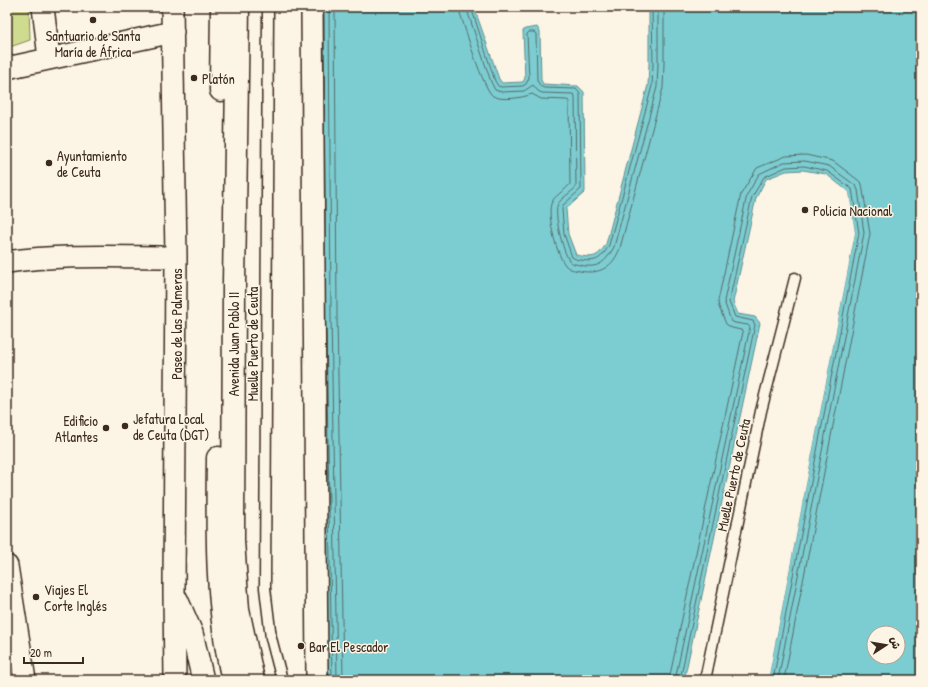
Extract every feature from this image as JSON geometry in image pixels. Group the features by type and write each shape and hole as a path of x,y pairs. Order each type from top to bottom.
{"main road":[{"name":"Avenida Juan Pablo II","path":"222,7 217,540 221,609 228,660 233,680"},
{"name":"Avenida Juan Pablo II","path":"238,7 234,284 233,541 238,610 253,680"}],"street":[{"name":"Paseo de las Palmeras","path":"172,7 176,257 174,591 183,636 175,680"},
{"path":"312,7 316,675"},
{"path":"36,9 49,58"},
{"path":"7,68 173,32"},
{"path":"7,262 33,258 88,256 176,257"},
{"path":"7,566 25,680"},
{"path":"183,636 203,680"},
{"path":"7,659 10,680"}],"lane":[{"name":"Muelle Puerto de Ceuta","path":"268,7 265,588 271,638 282,680"},
{"name":"Muelle Puerto de Ceuta","path":"705,680 761,411 795,278"}],"green space":[{"path":"7,7 29,7 30,40 7,48"}],"water":[{"path":"320,7 474,7 499,79 502,83 523,82 525,78 523,31 525,29 537,27 540,32 541,80 543,84 578,86 584,92 585,192 566,209 568,234 576,255 590,257 597,255 606,244 648,85 649,9 647,7 921,7 921,680 768,680 855,233 849,192 826,174 803,170 786,171 766,179 756,198 733,302 738,314 755,317 760,323 684,680 328,680"}],"pier":[{"path":"844,188 849,192 855,233 768,680 766,680 853,233 847,193 842,189"}],"place":[{"name":"Santuario de Santa María de África","path":"93,20"},
{"name":"Platón","path":"194,78"},
{"name":"Ayuntamiento de Ceuta","path":"49,163"},
{"name":"Policia Nacional","path":"805,210"},
{"name":"Jefatura Local de Ceuta (DGT)","path":"125,426"},
{"name":"Edificio Atlantes","path":"106,428"},
{"name":"Viajes El Corte Inglés","path":"36,597"},
{"name":"Bar El Pescador","path":"301,646"}]}
